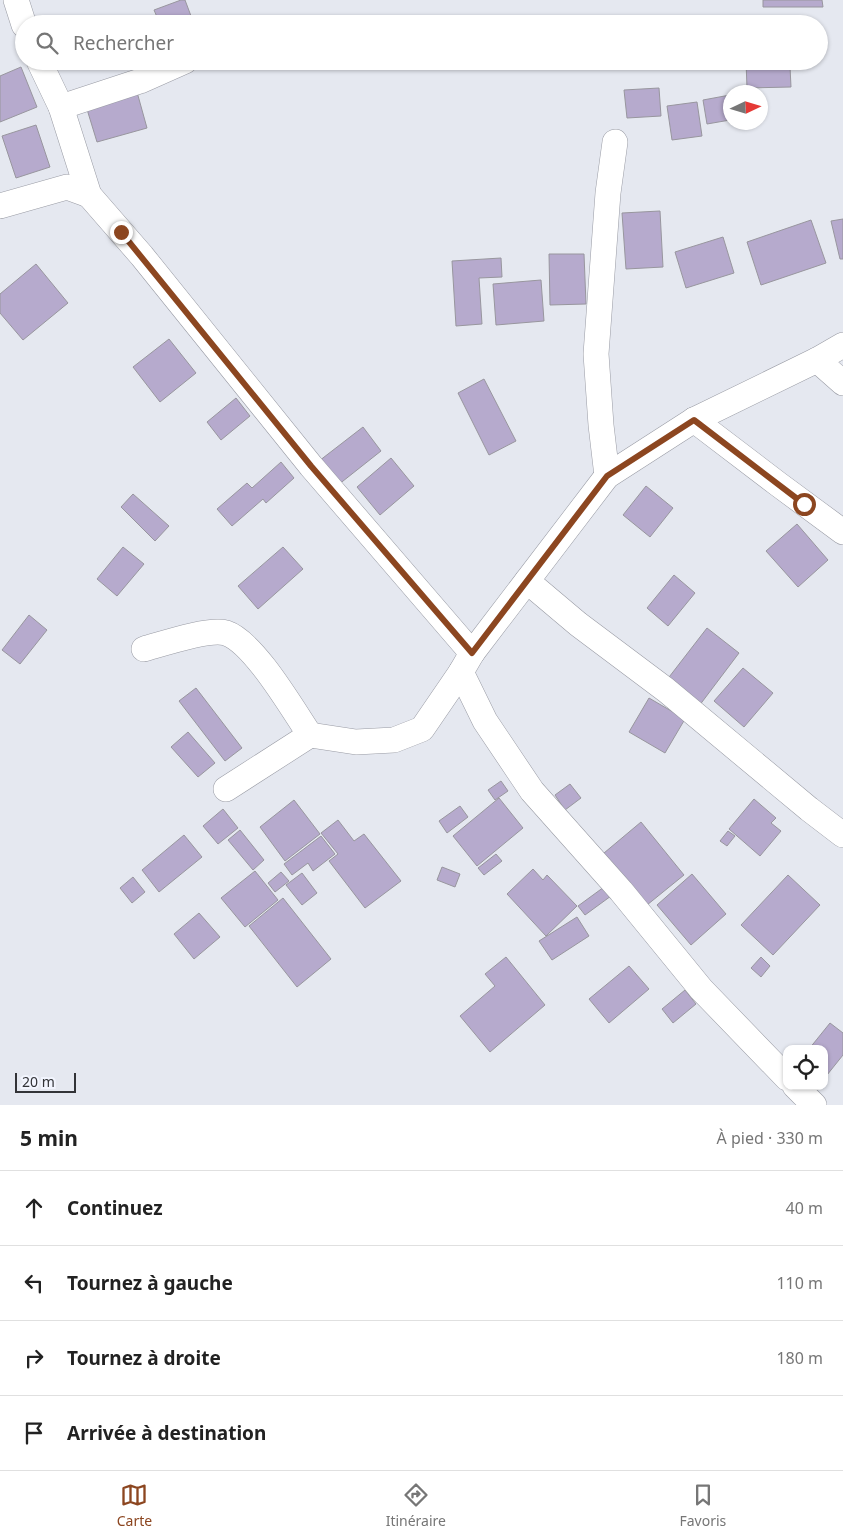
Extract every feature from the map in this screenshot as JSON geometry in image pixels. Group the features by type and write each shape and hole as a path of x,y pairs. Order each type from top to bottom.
{"street":[{"path":"16,0 21,15"},
{"path":"43,70 61,107 89,195 142,256 467,662 484,721 532,791 621,891 700,989 783,1074"},
{"path":"61,107 140,81 165,70"},
{"path":"607,476 596,354 608,193 615,142"},
{"path":"0,206 67,186 89,195"},
{"path":"226,789 310,735 356,742 394,740 422,729 467,662 607,476 694,420 818,360 843,344"},
{"path":"818,360 843,383"},
{"path":"694,420 843,532"},
{"path":"527,581 578,624 666,690 843,835"},
{"path":"144,649 204,633 225,633 246,646 274,681 310,735"},
{"path":"799,1090 814,1105"}],"building":[{"path":"185,0 191,15 156,15 154,10"},
{"path":"763,0 822,0 823,7 763,7"},
{"path":"15,70 22,70 37,107 0,122 0,76"},
{"path":"746,70 790,70 791,87 768,88 768,85 747,85"},
{"path":"659,88 661,116 627,118 624,90"},
{"path":"137,92 147,128 97,142 86,106"},
{"path":"723,96 723,121 707,124 703,100"},
{"path":"697,102 702,136 672,140 667,106"},
{"path":"36,125 50,167 16,178 2,136"},
{"path":"660,211 663,267 626,269 622,213"},
{"path":"843,219 843,259 840,259 831,221"},
{"path":"811,220 826,263 761,285 747,242"},
{"path":"723,237 734,273 686,288 675,252"},
{"path":"549,254 584,254 586,304 550,305"},
{"path":"501,258 502,277 479,278 482,324 456,326 452,261"},
{"path":"36,264 68,303 23,340 0,313 0,294"},
{"path":"541,280 544,321 496,325 493,284"},
{"path":"169,339 196,373 160,402 133,367"},
{"path":"484,379 516,441 489,455 458,393"},
{"path":"236,398 250,416 221,440 207,422"},
{"path":"363,427 381,451 338,485 319,461"},
{"path":"391,458 414,486 380,515 357,487"},
{"path":"281,462 294,478 266,503 263,499 232,526 217,509 247,483 252,488"},
{"path":"646,486 673,508 650,537 623,515"},
{"path":"133,494 169,526 155,541 121,507"},
{"path":"797,524 828,560 798,587 766,551"},
{"path":"123,547 144,564 117,596 97,579"},
{"path":"283,547 303,569 258,609 238,586"},
{"path":"674,575 695,593 668,626 647,608"},
{"path":"29,615 47,630 20,664 2,650"},
{"path":"707,628 739,653 699,706 666,681"},
{"path":"743,668 773,693 744,727 714,701"},
{"path":"196,688 242,748 225,761 179,701"},
{"path":"649,698 685,719 665,753 629,732"},
{"path":"188,732 215,763 198,777 171,747"},
{"path":"501,781 508,791 495,800 488,790"},
{"path":"570,784 581,798 565,810 555,795"},
{"path":"499,798 523,828 477,866 453,836"},
{"path":"754,799 776,818 771,823 781,831 760,856 729,829"},
{"path":"294,800 320,834 285,861 260,827"},
{"path":"460,806 468,817 447,833 439,821"},
{"path":"223,809 238,828 218,844 203,826"},
{"path":"338,820 354,841 364,834 401,881 365,908 329,861 338,854 321,833"},
{"path":"641,822 684,875 647,905 604,853"},
{"path":"240,830 264,860 253,870 228,840"},
{"path":"728,831 735,836 727,846 720,841"},
{"path":"184,835 202,857 159,892 142,870"},
{"path":"321,836 335,854 313,871 308,863 292,875 284,864"},
{"path":"496,854 502,861 484,875 478,868"},
{"path":"442,867 460,874 455,887 437,880"},
{"path":"533,869 543,880 547,875 577,906 546,936 507,894"},
{"path":"255,871 278,900 245,927 221,898"},
{"path":"281,872 289,881 275,892 268,883"},
{"path":"302,873 317,893 302,905 286,885"},
{"path":"692,874 726,914 691,945 657,905"},
{"path":"788,875 820,905 773,955 741,925"},
{"path":"133,877 145,892 132,903 120,888"},
{"path":"604,887 611,896 585,915 578,906"},
{"path":"283,898 331,959 297,987 249,926"},
{"path":"199,913 220,937 194,959 174,934"},
{"path":"577,917 589,936 552,960 539,941"},
{"path":"506,957 545,1005 490,1052 460,1016 495,986 485,974"},
{"path":"761,957 770,966 761,977 751,968"},
{"path":"629,966 649,989 609,1023 589,999"},
{"path":"685,990 696,1004 673,1023 662,1009"},
{"path":"830,1023 843,1033 843,1055 828,1074 828,1045 812,1045"}],"route":[{"path":"121,232 311,466 472,653 607,476 694,420 804,504"}]}
